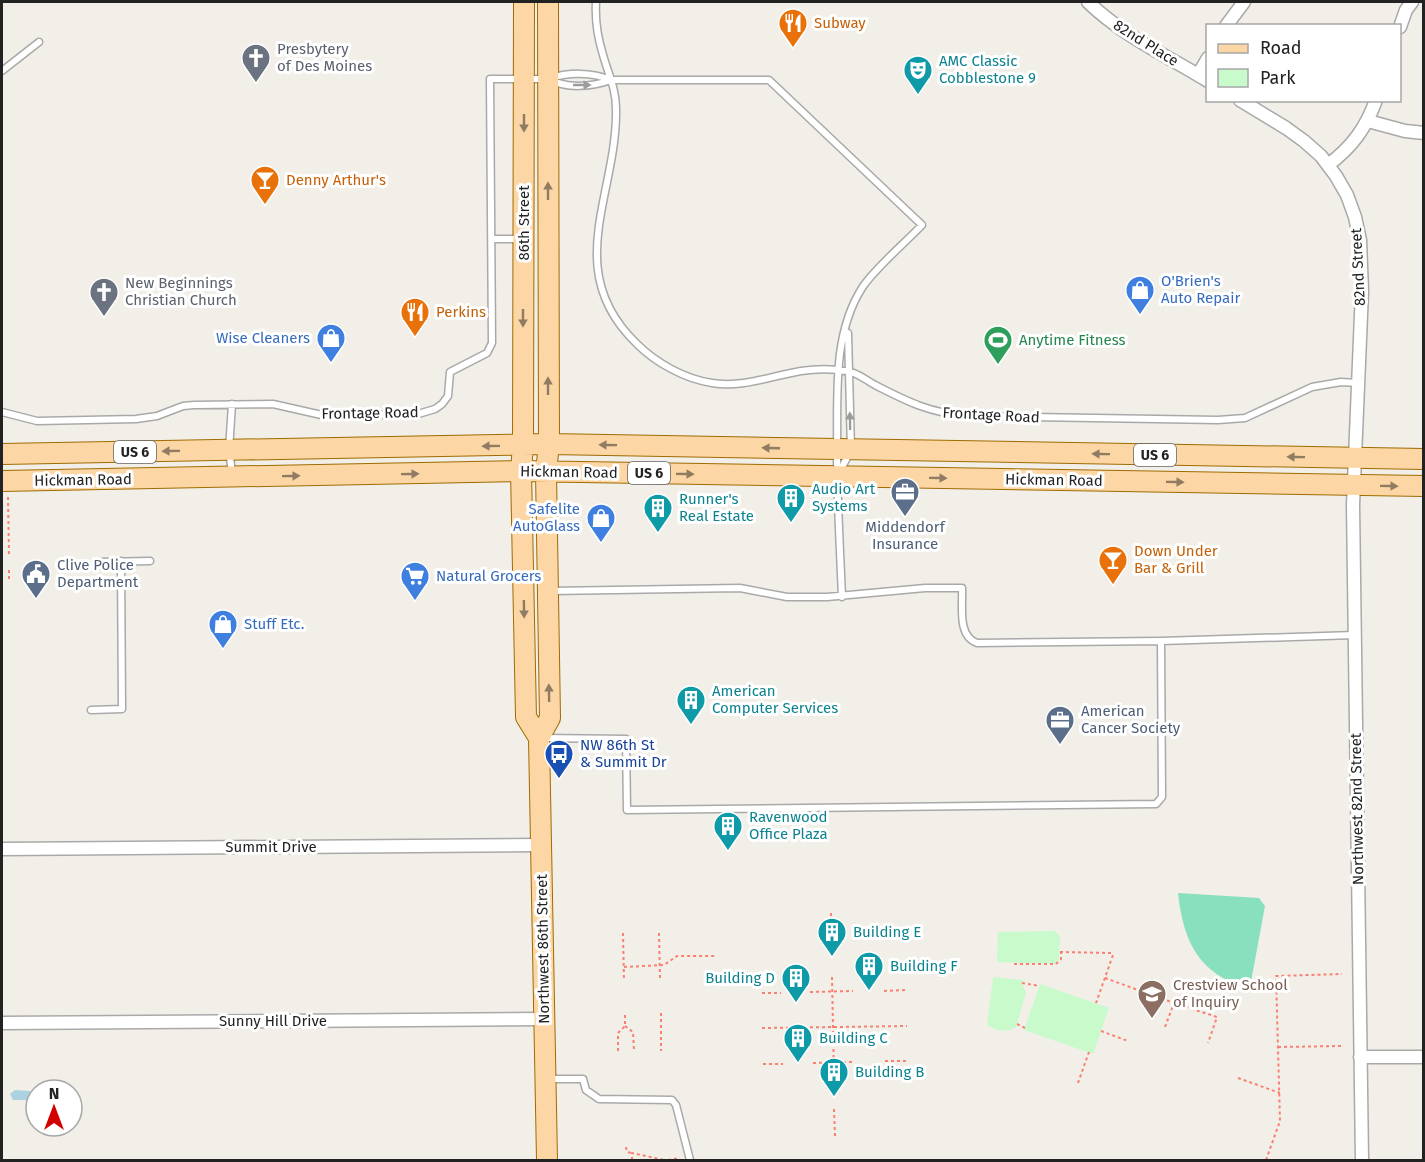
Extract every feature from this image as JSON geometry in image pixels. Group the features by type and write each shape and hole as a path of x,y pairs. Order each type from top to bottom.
{"main road":[{"name":"86th Street","path":"523,445 524,2"},
{"name":"86th Street","path":"548,2 549,444"},
{"name":"Hickman Road","path":"2,454 549,444 1424,459"},
{"name":"Northwest 86th Street","path":"547,1161 539,738 550,718 546,472 549,444"},
{"name":"Northwest 86th Street","path":"523,445 521,471 526,717 539,738"},
{"name":"Hickman Road","path":"5,489 233,477 521,471 1424,486"}],"street":[{"name":"82nd Place","path":"1088,2 1119,28 1203,78"},
{"path":"1228,24 1244,2"},
{"path":"1401,24 1406,10 1412,2"},
{"path":"1243,102 1305,141 1328,165 1356,140 1368,121 1375,102"},
{"path":"1368,121 1405,131 1424,133"},
{"name":"82nd Street","path":"1328,165 1347,195 1360,240 1362,291 1355,458"},
{"name":"Northwest 82nd Street","path":"1355,458 1362,1161"},
{"name":"Summit Drive","path":"2,849 541,845"},
{"name":"Sunny Hill Drive","path":"2,1023 544,1019"},
{"path":"1360,1057 1424,1057"}],"lane":[{"name":"Frontage Road","path":"596,2 595,14 603,56 616,105 615,144 599,221 597,250 599,273 607,304 624,332 643,350 669,367 697,380 711,383 748,383 803,371 849,371 919,407 934,412 968,416 1218,420 1245,418 1312,387 1341,382 1359,384"},
{"path":"2,70 39,42"},
{"path":"548,79 560,75 597,75 611,80 769,80 922,225 863,287 847,324 837,371 844,450 837,476"},
{"name":"Frontage Road","path":"2,412 38,421 136,419 157,416 183,406 232,404 273,404 326,416 418,414 442,405 448,396 450,372 487,353 492,343 490,79 548,79"},
{"path":"548,79 560,85 597,85 611,80"},
{"path":"492,239 524,239"},
{"path":"842,597 837,476 844,450 849,371 847,324"},
{"path":"232,404 229,450 233,477"},
{"path":"91,710 122,710 121,561"},
{"path":"100,562 150,561"},
{"path":"548,591 740,588 786,597 842,597 896,590 962,588 964,631 967,637 977,643 1161,641 1355,635"},
{"path":"539,738 626,739 627,810 1156,804 1162,797 1161,641"},
{"path":"546,1079 583,1079 586,1089 599,1099 672,1100 676,1105 690,1161"}],"path":[{"path":"5,489 9,555"},
{"path":"9,570 9,581"},
{"path":"831,913 832,947"},
{"path":"623,933 624,981"},
{"path":"659,933 660,980"},
{"path":"1014,964 1056,964 1061,959 1060,951 1110,953 1113,955 1096,1003"},
{"path":"624,968 660,965 677,956 717,956"},
{"path":"1266,1161 1280,1121 1276,976 1342,974"},
{"path":"832,977 834,1078"},
{"path":"1105,978 1174,1004 1217,1017 1208,1043"},
{"path":"1022,982 1039,986"},
{"path":"884,991 906,990"},
{"path":"810,992 854,991"},
{"path":"762,993 781,993"},
{"path":"1165,1028 1174,1004"},
{"path":"618,1051 618,1033 625,1026 625,1013"},
{"path":"660,1013 661,1051"},
{"path":"1017,1024 1025,1028"},
{"path":"625,1026 633,1032 634,1051"},
{"path":"762,1028 907,1026"},
{"path":"1101,1031 1128,1041"},
{"path":"1278,1047 1343,1046"},
{"path":"1078,1083 1089,1052"},
{"path":"885,1061 907,1061"},
{"path":"813,1063 854,1062"},
{"path":"763,1064 783,1064"},
{"path":"1238,1078 1280,1093"},
{"path":"834,1109 835,1136"},
{"path":"626,1147 627,1152 664,1161"},
{"path":"632,1153 632,1161"}],"green space":[{"path":"1178,893 1259,898 1265,906 1250,987 1226,980 1212,970 1195,952 1185,930"},
{"path":"1055,931 1060,936 1059,959 1055,964 997,962 998,932"},
{"path":"993,977 1023,980 1022,985 1026,992 1016,1027 1013,1029 994,1029 987,1025"},
{"path":"1040,984 1109,1008 1093,1054 1024,1030"}],"water":[{"path":"15,1090 24,1091 24,1100 13,1100 10,1094"}],"place":[{"name":"Subway","path":"793,48"},
{"name":"Presbytery of Des Moines","path":"256,84"},
{"name":"AMC Classic Cobblestone 9","path":"918,96"},
{"name":"Denny Arthur's","path":"265,206"},
{"name":"O'Brien's Auto Repair","path":"1140,316"},
{"name":"New Beginnings Christian Church","path":"104,318"},
{"name":"Perkins","path":"415,338"},
{"name":"Wise Cleaners","path":"331,364"},
{"name":"Anytime Fitness","path":"998,366"},
{"name":"Middendorf Insurance","path":"905,518"},
{"name":"Audio Art Systems","path":"791,524"},
{"name":"Runner's Real Estate","path":"658,534"},
{"name":"Safelite AutoGlass","path":"601,544"},
{"name":"Down Under Bar & Grill","path":"1113,586"},
{"name":"Clive Police Department","path":"36,600"},
{"name":"Natural Grocers","path":"415,602"},
{"name":"Stuff Etc.","path":"223,650"},
{"name":"American Computer Services","path":"691,726"},
{"name":"American Cancer Society","path":"1060,746"},
{"name":"NW 86th St & Summit Dr","path":"559,780"},
{"name":"Ravenwood Office Plaza","path":"728,852"},
{"name":"Building E","path":"832,958"},
{"name":"Building F","path":"869,992"},
{"name":"Building D","path":"796,1004"},
{"name":"Crestview School of Inquiry","path":"1152,1020"},
{"name":"Building C","path":"798,1064"},
{"name":"Building B","path":"834,1098"}]}
